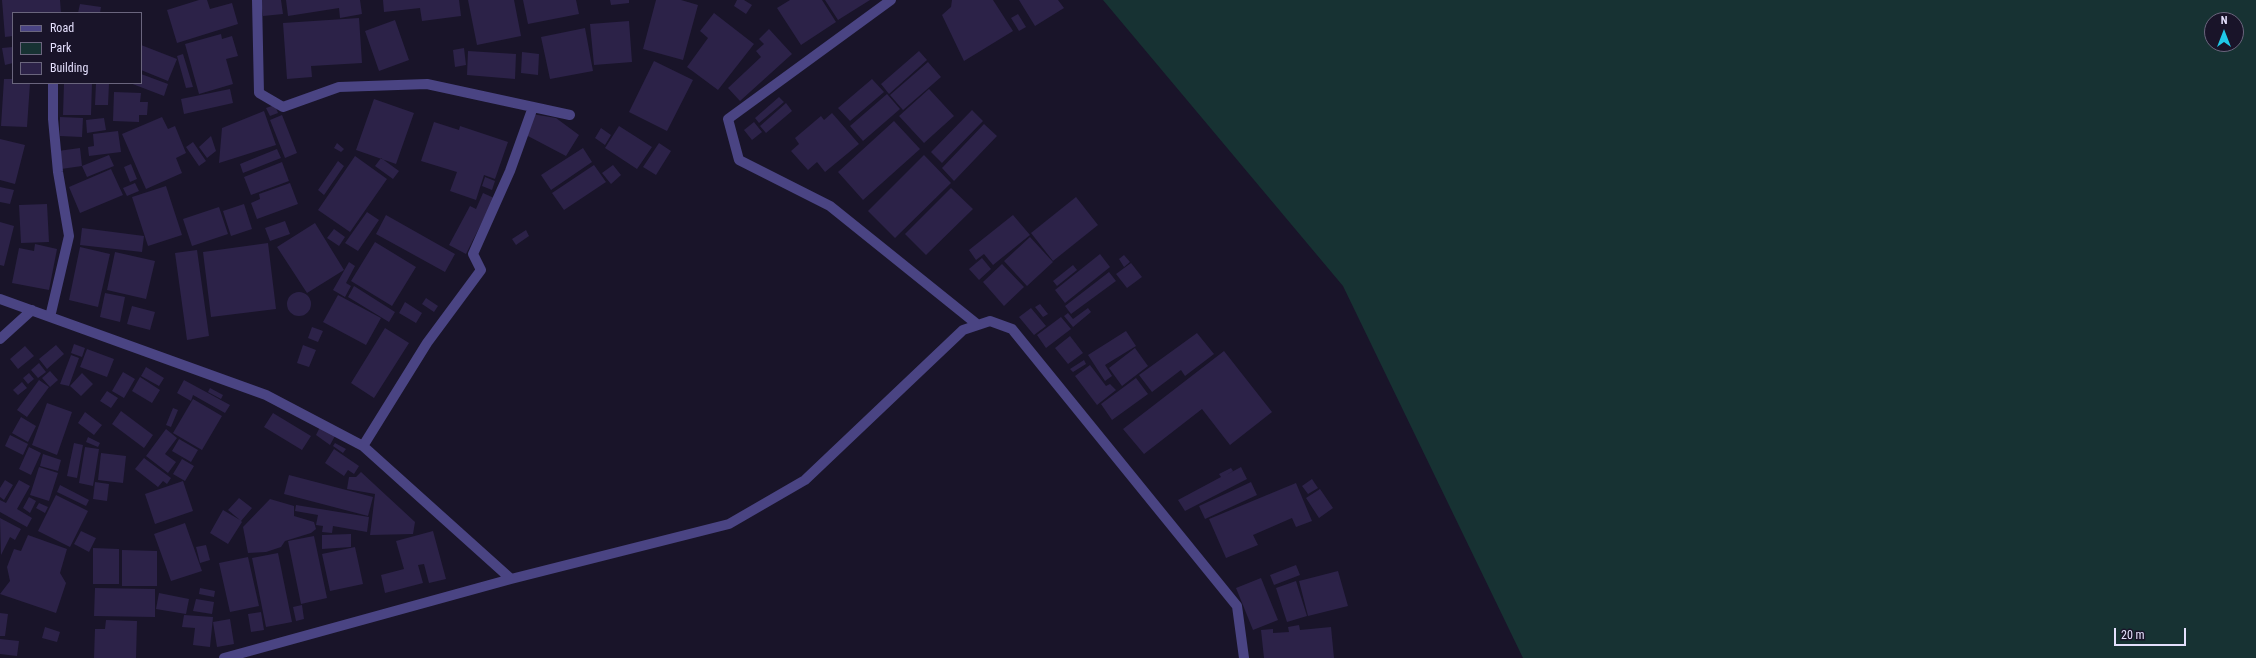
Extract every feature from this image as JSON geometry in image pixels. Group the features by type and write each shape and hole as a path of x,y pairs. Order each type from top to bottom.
{"street":[{"path":"257,0 259,93 283,107 339,87 427,84 570,114"},
{"path":"891,0 728,119 739,160 830,206 978,325"},
{"path":"50,317 69,236 58,172 53,119 53,84"},
{"path":"363,446 427,343 481,270 473,254 510,172 533,107"},
{"path":"0,299 266,395 363,446 511,579"},
{"path":"0,339 32,310"},
{"path":"224,658 511,579 729,524 805,480 963,330 990,321 1012,329 1237,606 1244,658"}],"green space":[{"path":"1103,0 2256,0 2256,658 1523,658 1343,286"}],"building":[{"path":"2,0 60,0 61,12 12,12 12,36 5,37"},
{"path":"199,0 207,0 210,9 232,3 238,24 177,43 167,10"},
{"path":"261,0 281,0 283,14 263,16"},
{"path":"286,0 360,0 362,14 340,18 339,8 288,16"},
{"path":"383,0 459,0 461,16 422,21 420,8 384,12"},
{"path":"468,0 514,0 521,36 477,45"},
{"path":"523,0 576,0 579,14 528,24"},
{"path":"610,0 629,0 629,3 611,5"},
{"path":"656,0 681,0 698,5 683,60 643,49"},
{"path":"737,0 744,0 752,5 746,14 734,6"},
{"path":"790,0 822,0 836,22 801,45 777,8"},
{"path":"825,0 870,0 838,20"},
{"path":"952,0 993,0 1013,31 964,61 942,15 951,7"},
{"path":"1019,0 1058,0 1064,8 1035,26"},
{"path":"80,4 101,7 100,12 78,12"},
{"path":"714,13 754,44 718,90 687,67 708,38 700,31"},
{"path":"1018,14 1026,27 1019,31 1011,18"},
{"path":"359,18 362,63 311,66 312,77 287,79 283,23"},
{"path":"395,20 409,60 379,71 365,31"},
{"path":"629,21 632,62 594,65 590,24"},
{"path":"585,28 593,71 550,79 541,37"},
{"path":"769,29 792,54 740,101 728,88 761,57 756,51 764,44 759,39"},
{"path":"221,34 222,39 232,36 238,56 226,59 233,84 199,94 185,44"},
{"path":"142,45 177,59 168,81 142,70"},
{"path":"12,47 12,63 5,65 2,48"},
{"path":"464,48 466,65 455,67 453,50"},
{"path":"468,51 516,54 515,79 467,75"},
{"path":"919,51 927,60 889,94 881,84"},
{"path":"522,52 539,54 538,75 521,73"},
{"path":"183,54 193,87 186,88 177,56"},
{"path":"654,61 693,80 667,131 629,112"},
{"path":"928,62 941,77 903,110 890,95"},
{"path":"142,74 168,84 164,96 133,84 142,84"},
{"path":"4,79 12,79 12,84 30,84 27,127 1,126"},
{"path":"872,79 884,92 850,121 838,108"},
{"path":"64,84 92,84 91,115 63,115"},
{"path":"96,84 109,84 108,105 95,105"},
{"path":"230,89 233,103 184,114 181,99"},
{"path":"929,89 954,116 924,143 899,116"},
{"path":"114,92 141,93 140,102 148,102 147,115 139,115 139,122 113,121"},
{"path":"887,94 900,109 863,141 850,126"},
{"path":"779,97 784,102 759,123 755,118"},
{"path":"374,99 414,113 396,164 356,150"},
{"path":"786,103 792,111 766,133 760,126"},
{"path":"275,105 278,113 270,116 266,108"},
{"path":"972,110 983,121 942,163 931,152"},
{"path":"264,111 276,145 219,163 222,128"},
{"path":"832,113 859,144 825,172 817,162 808,170 791,151 799,144 795,138 821,116 824,120"},
{"path":"532,114 556,118 579,135 566,156 526,135"},
{"path":"282,115 297,153 285,158 270,120"},
{"path":"60,117 83,118 82,137 60,136"},
{"path":"162,117 168,129 175,126 186,153 176,158 182,173 146,189 122,134"},
{"path":"104,118 106,130 87,133 86,120"},
{"path":"894,121 920,149 863,200 838,172"},
{"path":"434,122 459,130 460,126 508,142 495,179 484,175 476,200 450,191 457,172 421,161"},
{"path":"754,122 762,132 752,140 744,130"},
{"path":"984,124 997,136 954,181 942,168"},
{"path":"619,126 652,147 637,169 605,148"},
{"path":"601,128 611,135 605,145 595,138"},
{"path":"118,131 121,152 89,156 88,147 94,146 93,134"},
{"path":"211,136 216,151 207,158 199,147"},
{"path":"0,139 25,145 15,184 0,180"},
{"path":"193,142 206,161 199,166 186,147"},
{"path":"337,143 344,149 341,152 334,148"},
{"path":"659,143 671,151 656,175 643,167"},
{"path":"80,148 82,166 61,169 58,151"},
{"path":"583,148 592,162 551,190 541,175"},
{"path":"277,149 281,158 243,173 240,164"},
{"path":"109,155 114,166 87,177 82,166"},
{"path":"924,155 951,183 895,238 868,211"},
{"path":"355,156 387,179 350,232 318,210"},
{"path":"381,158 399,171 393,179 375,166"},
{"path":"338,161 344,166 324,195 318,190"},
{"path":"282,162 289,181 251,195 244,177"},
{"path":"131,164 137,179 130,182 124,167"},
{"path":"594,165 606,182 564,210 552,193"},
{"path":"613,165 621,175 611,184 602,173"},
{"path":"111,169 123,195 80,213 69,187"},
{"path":"485,177 495,181 492,190 482,186"},
{"path":"135,183 139,191 127,196 123,188"},
{"path":"290,183 298,204 257,219 251,203 260,199 259,194"},
{"path":"166,186 182,235 148,246 132,197"},
{"path":"0,187 14,190 10,204 0,202"},
{"path":"951,188 973,209 926,255 905,234"},
{"path":"483,193 494,198 466,254 449,245 470,206 476,209"},
{"path":"1076,197 1098,225 1053,261 1031,233"},
{"path":"47,204 49,242 21,243 19,205"},
{"path":"244,204 252,229 231,236 223,211"},
{"path":"219,207 228,234 192,246 183,219"},
{"path":"367,212 379,220 358,251 345,243"},
{"path":"386,215 455,254 445,272 376,234"},
{"path":"1013,215 1030,235 993,265 984,254 976,260 969,250"},
{"path":"285,221 290,234 270,241 265,228"},
{"path":"0,222 14,226 4,266 0,265"},
{"path":"315,223 344,270 307,293 277,247"},
{"path":"82,228 144,236 142,252 80,245"},
{"path":"334,229 345,237 339,246 327,238"},
{"path":"526,230 529,236 516,245 512,239"},
{"path":"1030,237 1053,262 1027,286 1004,261"},
{"path":"375,242 416,267 392,306 351,281"},
{"path":"268,243 276,309 211,317 203,252"},
{"path":"35,244 57,249 49,290 12,283 19,248 34,251"},
{"path":"80,247 110,254 98,307 69,300"},
{"path":"197,250 209,336 187,340 175,253"},
{"path":"115,252 155,261 146,299 107,290"},
{"path":"1100,254 1110,267 1065,303 1055,290"},
{"path":"1124,255 1130,262 1124,267 1119,259"},
{"path":"982,258 991,269 979,280 969,269"},
{"path":"349,262 355,266 346,283 351,286 345,297 333,290"},
{"path":"1131,263 1142,277 1127,288 1116,274"},
{"path":"1002,264 1024,287 1004,306 983,282"},
{"path":"1073,265 1077,270 1057,286 1053,281"},
{"path":"1109,272 1116,281 1071,314 1065,306"},
{"path":"354,286 395,312 389,322 348,297"},
{"path":"299,292 304,293 310,299 310,309 304,315 299,316 294,315 288,309 287,304 288,299 294,293"},
{"path":"105,293 125,297 120,322 100,317"},
{"path":"338,295 381,318 366,345 323,322"},
{"path":"426,298 438,306 434,312 422,304"},
{"path":"405,302 422,313 416,323 399,313"},
{"path":"1040,304 1048,314 1043,317 1035,307"},
{"path":"132,306 155,312 150,330 127,324"},
{"path":"1031,308 1046,326 1034,335 1019,317"},
{"path":"1088,308 1091,312 1073,327 1064,316 1068,313 1073,319"},
{"path":"1061,317 1071,329 1046,348 1037,335"},
{"path":"312,327 323,331 318,342 308,338"},
{"path":"385,328 409,343 374,398 351,383"},
{"path":"1126,331 1136,346 1105,365 1112,376 1105,381 1088,355"},
{"path":"1197,333 1214,354 1185,376 1181,370 1152,392 1139,375"},
{"path":"1070,336 1083,353 1068,364 1055,348"},
{"path":"74,344 85,348 82,357 71,353"},
{"path":"56,345 64,354 47,369 39,359"},
{"path":"303,345 316,350 309,367 297,363"},
{"path":"25,346 34,356 18,369 10,359"},
{"path":"1135,348 1148,366 1122,386 1109,368"},
{"path":"87,349 114,359 107,377 80,367"},
{"path":"1224,351 1272,412 1230,445 1202,409 1144,454 1123,429"},
{"path":"71,355 79,358 69,386 60,384"},
{"path":"1084,360 1086,364 1073,372 1070,369"},
{"path":"39,363 46,372 38,378 31,370"},
{"path":"1090,365 1106,386 1110,384 1116,390 1097,405 1075,376"},
{"path":"146,367 164,378 159,386 141,376"},
{"path":"50,371 58,380 50,387 42,378"},
{"path":"123,372 135,379 124,398 112,391"},
{"path":"29,373 34,379 28,384 23,378"},
{"path":"82,373 93,384 81,396 70,386"},
{"path":"140,377 160,390 152,403 132,391"},
{"path":"1136,378 1148,394 1112,420 1101,404"},
{"path":"39,380 49,387 27,417 17,410"},
{"path":"184,380 230,405 225,413 193,395 191,401 177,393"},
{"path":"22,382 27,388 18,395 13,390"},
{"path":"210,388 223,395 221,399 208,392"},
{"path":"107,391 118,398 111,408 100,401"},
{"path":"193,399 222,416 202,450 173,433"},
{"path":"47,403 72,412 57,455 32,445"},
{"path":"173,408 178,410 171,427 166,425"},
{"path":"121,411 153,435 144,448 112,424"},
{"path":"85,412 102,425 94,435 78,423"},
{"path":"273,413 311,436 302,450 264,427"},
{"path":"21,417 36,426 28,442 12,433"},
{"path":"320,427 335,436 330,445 316,435"},
{"path":"166,429 177,438 165,454 176,462 168,473 146,456"},
{"path":"10,435 28,444 23,455 5,446"},
{"path":"88,437 100,443 98,447 86,442"},
{"path":"179,439 198,450 191,462 172,451"},
{"path":"74,443 83,445 77,478 67,476"},
{"path":"335,443 346,449 343,453 333,446"},
{"path":"29,447 41,453 31,475 19,469"},
{"path":"85,447 99,449 93,486 79,483"},
{"path":"334,449 359,466 354,474 348,470 344,476 325,463"},
{"path":"101,453 126,456 123,483 98,480"},
{"path":"43,454 61,460 58,471 40,466"},
{"path":"144,458 171,478 167,484 163,481 158,487 135,469"},
{"path":"182,459 194,466 185,481 173,474"},
{"path":"39,467 58,473 49,501 30,495"},
{"path":"1241,467 1247,479 1185,511 1178,500 1221,477 1219,474 1231,468 1233,471 1226,475"},
{"path":"361,472 415,522 413,534 370,535 375,494 347,489 349,477 356,477"},
{"path":"289,475 373,497 368,516 284,494"},
{"path":"1312,479 1318,488 1308,494 1302,486"},
{"path":"5,480 13,485 4,500 0,497 0,488"},
{"path":"19,480 30,486 17,509 32,518 27,527 0,512 0,500 6,503"},
{"path":"183,481 193,511 155,524 145,494"},
{"path":"95,482 109,484 107,501 93,499"},
{"path":"1251,482 1257,495 1205,519 1199,506"},
{"path":"1296,483 1312,521 1296,527 1292,518 1253,535 1258,545 1226,558 1209,519"},
{"path":"60,485 89,500 86,506 57,492"},
{"path":"1320,489 1333,508 1319,518 1306,498"},
{"path":"56,495 88,511 70,547 38,531"},
{"path":"29,497 36,501 30,513 23,508"},
{"path":"239,498 252,508 241,521 242,522 228,544 210,533 223,510 240,520 228,510"},
{"path":"270,499 294,506 294,516 314,522 316,529 311,533 285,541 281,547 266,552 248,553 243,527"},
{"path":"39,503 48,507 45,513 36,508"},
{"path":"296,505 369,517 367,532 333,526 332,533 322,532 323,526 316,525 318,515 295,511"},
{"path":"0,518 21,529 15,540 10,537 1,555"},
{"path":"185,523 202,571 171,581 154,534"},
{"path":"81,531 96,538 89,552 74,544"},
{"path":"433,531 446,579 429,583 424,564 418,565 423,583 385,593 381,575 404,569 396,541"},
{"path":"351,534 351,547 322,549 322,535"},
{"path":"28,535 67,549 60,573 66,583 56,613 0,594 10,581 7,567 14,549 21,551"},
{"path":"314,536 327,598 301,604 288,541"},
{"path":"206,545 210,560 200,563 196,547"},
{"path":"355,547 363,584 330,591 322,554"},
{"path":"93,548 119,549 119,584 93,584"},
{"path":"122,550 157,551 157,586 122,586"},
{"path":"278,553 292,622 266,627 252,558"},
{"path":"248,557 259,606 230,612 219,563"},
{"path":"1296,565 1300,575 1274,585 1270,575"},
{"path":"1338,571 1348,606 1308,616 1299,581"},
{"path":"1261,578 1278,620 1253,630 1236,588"},
{"path":"1296,581 1307,616 1287,622 1276,588"},
{"path":"95,588 155,589 155,617 94,616"},
{"path":"200,588 215,591 214,597 199,594"},
{"path":"159,593 189,599 186,614 156,609"},
{"path":"196,599 214,602 212,614 193,611"},
{"path":"302,605 304,619 296,621 293,607"},
{"path":"261,612 264,630 251,632 248,614"},
{"path":"0,613 8,614 5,636 0,636"},
{"path":"184,615 213,617 210,647 193,645 195,628 182,627"},
{"path":"230,619 234,644 217,647 213,622"},
{"path":"106,620 137,621 136,658 94,658 95,629 105,629"},
{"path":"1299,625 1300,630 1331,627 1334,658 1264,658 1261,630 1273,629 1273,633 1289,632 1288,627"},
{"path":"45,627 60,632 57,642 42,638"},
{"path":"0,639 19,641 17,656 0,654"}]}
